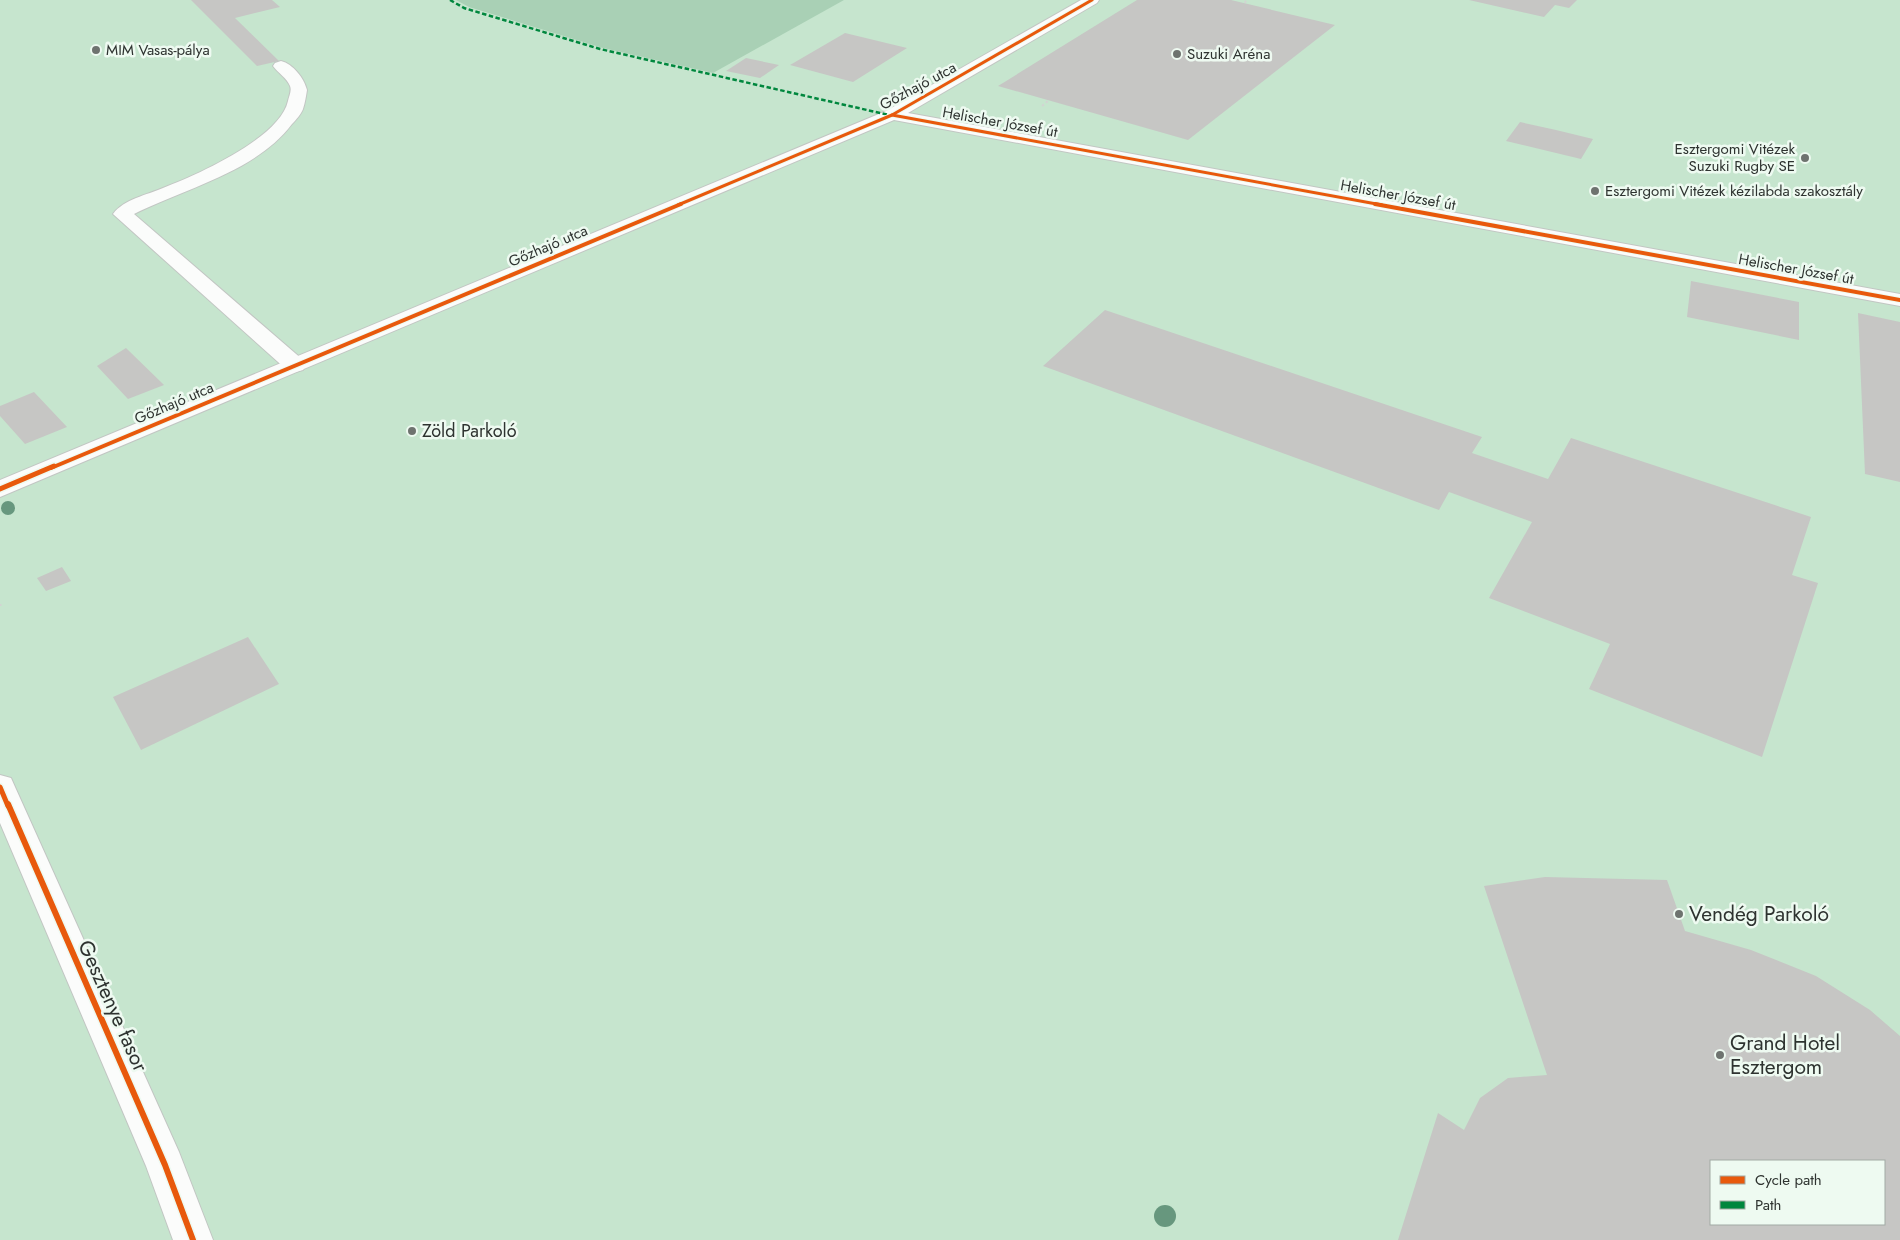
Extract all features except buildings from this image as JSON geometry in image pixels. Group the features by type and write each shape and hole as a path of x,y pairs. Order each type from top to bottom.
{"street":[{"name":"Gőzhajó utca","path":"0,489 892,116 1092,0"},
{"path":"281,66 293,78 299,88 298,99 286,123 272,136 249,152 215,172 177,190 128,209 123,214 295,365"},
{"name":"Helischer József út","path":"892,116 1900,300"},
{"name":"Gesztenye fasor","path":"0,787 165,1165 193,1240"}],"green space":[{"path":"0,0 1900,0 1900,1240 0,1240"},
{"path":"456,0 844,0 713,73 603,48 469,7"}],"marked path":[{"path":"450,0 464,8 600,49 889,115"}],"cycle path":[{"path":"0,489 892,115 1092,0"},
{"path":"892,115 1900,300"},
{"path":"0,787 165,1165 193,1240"}],"place":[{"name":"MIM Vasas-pálya","path":"96,50"},
{"name":"Suzuki Aréna","path":"1177,54"},
{"name":"Esztergomi Vitézek Suzuki Rugby SE","path":"1805,158"},
{"name":"Esztergomi Vitézek kézilabda szakosztály","path":"1595,191"},
{"name":"Zöld Parkoló","path":"412,431"},
{"name":"Vendég Parkoló","path":"1679,914"},
{"name":"Grand Hotel Esztergom","path":"1720,1055"}]}
